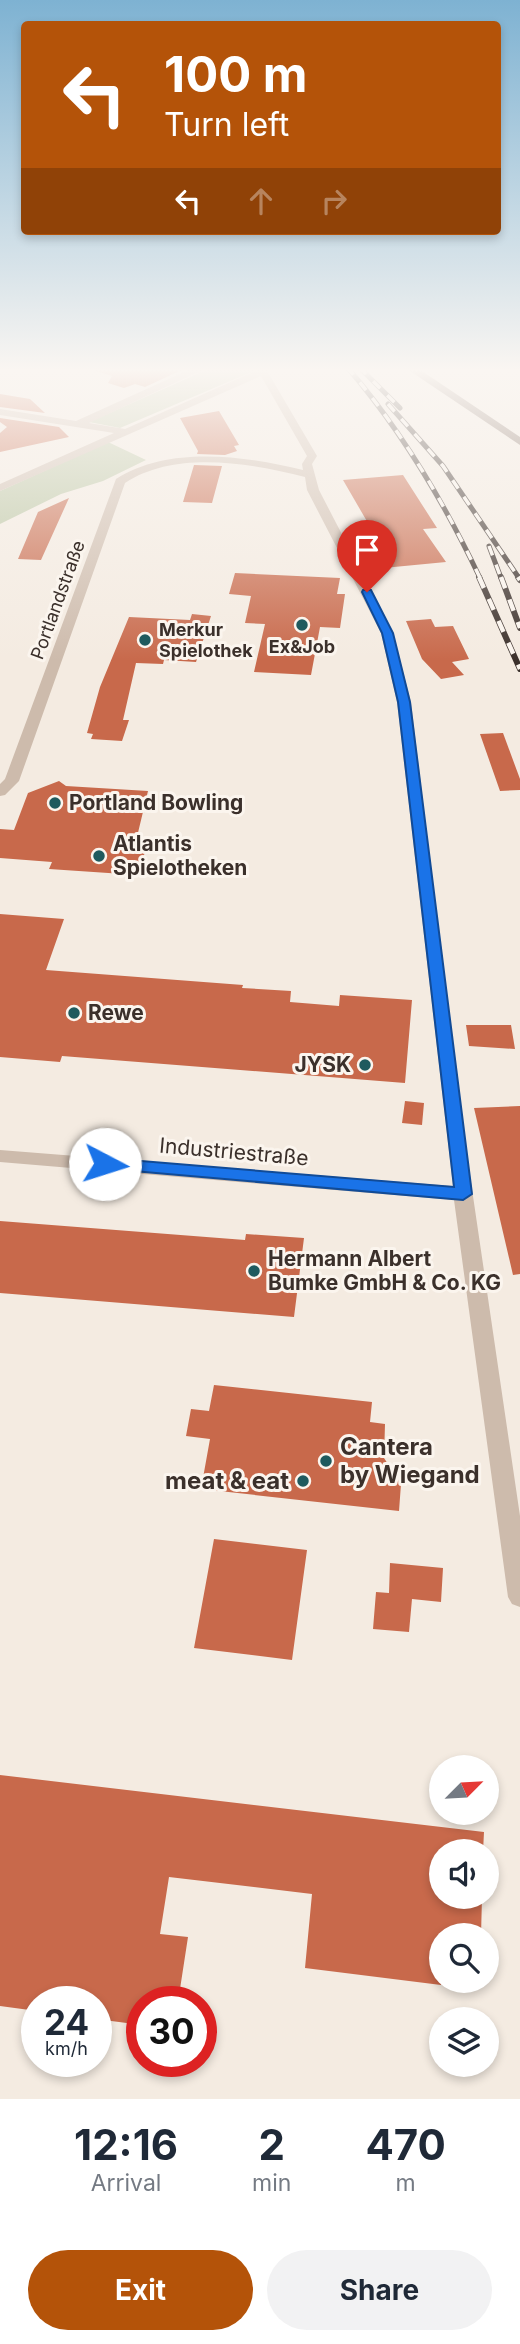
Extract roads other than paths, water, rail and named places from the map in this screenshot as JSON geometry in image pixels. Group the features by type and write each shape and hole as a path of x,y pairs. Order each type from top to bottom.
{"street":[{"path":"0,488 51,465"},
{"name":"Portlandstraße","path":"0,792 12,781 17,769 120,481 130,472 153,465"},
{"name":"Portlandstraße","path":"267,465 308,475"},
{"path":"307,465 308,475 326,517 387,633 404,702 463,1194 520,1597"},
{"name":"Industriestraße","path":"0,1156 463,1194"}],"railway":[{"path":"419,465 480,578"},
{"path":"442,465 519,578"},
{"path":"489,546 501,578"},
{"path":"479,577 520,669"},
{"path":"501,577 520,628"}],"place":[{"name":"Ex&Job","path":"302,625"},
{"name":"Merkur Spielothek","path":"145,640"},
{"name":"Portland Bowling","path":"55,803"},
{"name":"Atlantis Spielotheken","path":"99,856"},
{"name":"Rewe","path":"74,1013"},
{"name":"JYSK","path":"365,1065"},
{"name":"Hermann Albert Bumke GmbH & Co. KG","path":"254,1271"},
{"name":"Cantera by Wiegand","path":"326,1461"},
{"name":"meat & eat","path":"303,1481"}]}
